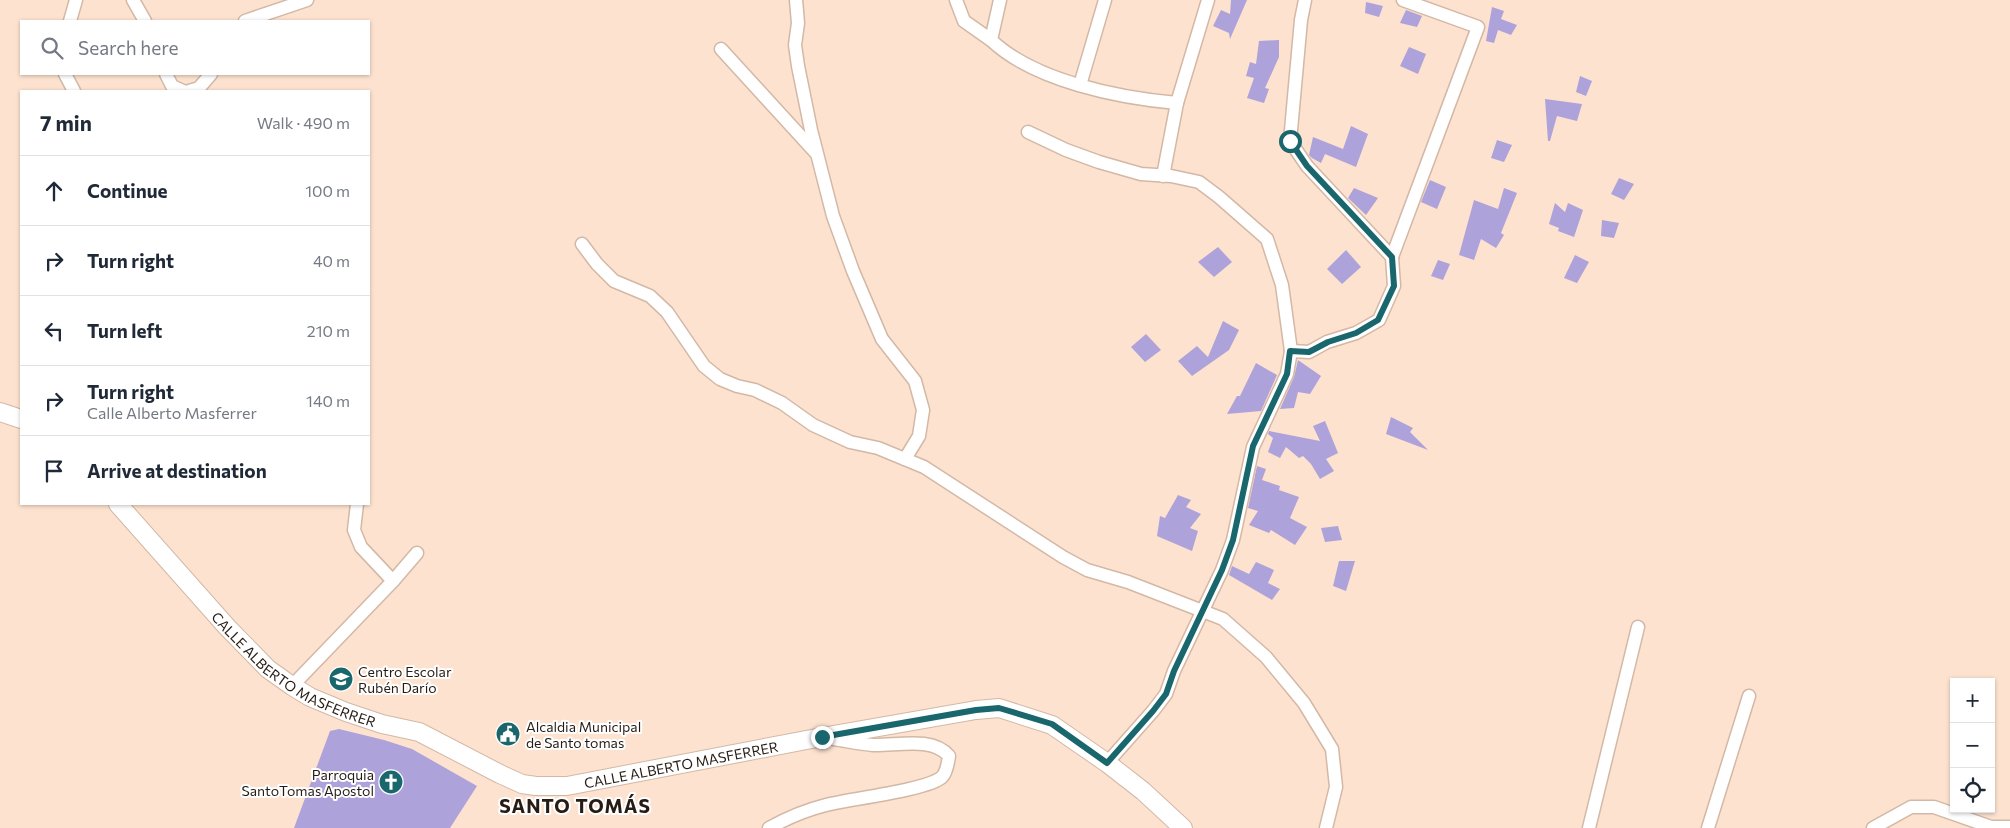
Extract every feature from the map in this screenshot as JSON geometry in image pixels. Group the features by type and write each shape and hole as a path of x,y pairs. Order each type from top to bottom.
{"main road":[{"path":"0,412 20,419"},
{"name":"CALLE ALBERTO MASFERRER","path":"119,505 226,628 268,669 292,686 310,697 346,712 382,724 418,732 522,784 567,786 822,737 976,710 999,708 1052,724 1143,791 1183,828"}],"street":[{"path":"70,20 76,0"},
{"path":"133,0 144,20"},
{"path":"248,20 307,0"},
{"path":"796,0 798,23 795,45 833,216 853,271 878,330 915,381 923,410 919,436 904,459"},
{"path":"956,0 964,21 1003,51 1028,64 1061,79 1080,85 1142,100 1177,102"},
{"path":"991,40 1000,0"},
{"path":"1080,85 1105,0"},
{"path":"1163,176 1177,102 1208,0"},
{"path":"1305,0 1299,38 1290,141 1307,166 1392,257"},
{"path":"1290,351 1309,352 1328,342 1356,333 1378,320 1394,286 1392,257 1478,27 1403,0"},
{"path":"720,49 818,154"},
{"path":"66,75 73,90"},
{"path":"166,75 172,86 181,90"},
{"path":"192,90 199,88 210,75"},
{"path":"1028,132 1066,150 1099,162 1141,174 1199,182 1267,239 1282,285 1290,351 1287,374 1253,446 1233,540 1222,570 1174,671 1166,694 1107,763"},
{"path":"582,244 597,264 614,281 650,296 667,312 704,366 720,379 737,386 755,390 782,403 813,425 850,442 878,448 924,467 1064,558 1087,570 1128,582 1177,603 1223,619 1266,656 1304,703 1332,748 1336,787 1326,828"},
{"path":"357,505 354,530 361,547 393,580"},
{"path":"292,686 417,553"},
{"path":"1589,828 1638,627"},
{"path":"1708,828 1749,696"},
{"path":"769,828 806,811 827,805 923,786 942,777 947,766 948,756 944,750 934,745 872,745 822,737"},
{"path":"1873,828 1911,807 1934,807 1991,827 2010,828"}],"building":[{"path":"1231,0 1247,0 1230,39 1229,33 1213,26 1221,10 1230,14"},
{"path":"1366,2 1383,6 1379,17 1365,13"},
{"path":"1492,7 1504,11 1501,19 1517,25 1511,35 1498,30 1494,43 1486,41"},
{"path":"1406,10 1422,16 1417,27 1400,23"},
{"path":"1279,40 1279,57 1265,88 1269,89 1264,103 1247,98 1254,78 1246,76 1250,62 1256,64 1259,41"},
{"path":"1409,47 1426,54 1418,74 1400,66"},
{"path":"1580,76 1592,81 1586,96 1576,92"},
{"path":"1545,99 1582,104 1577,121 1557,116 1550,141 1548,141"},
{"path":"1351,126 1368,134 1356,167 1325,154 1321,163 1309,155 1313,137 1343,149"},
{"path":"1497,140 1512,145 1504,162 1491,158"},
{"path":"1619,178 1634,184 1624,200 1611,194"},
{"path":"1430,180 1446,187 1437,209 1421,202"},
{"path":"1354,188 1378,198 1366,215 1348,198"},
{"path":"1504,188 1517,193 1501,233 1504,235 1496,248 1481,239 1474,260 1459,255 1474,200 1498,209"},
{"path":"1555,203 1565,212 1568,203 1583,210 1574,237 1558,231 1559,228 1549,224"},
{"path":"1602,220 1619,223 1614,238 1601,236"},
{"path":"1218,247 1232,262 1214,277 1198,262"},
{"path":"1346,250 1361,267 1342,284 1327,269"},
{"path":"1575,255 1589,262 1577,283 1564,278"},
{"path":"1438,260 1450,264 1443,280 1431,276"},
{"path":"1223,321 1239,330 1229,350 1192,376 1178,361 1197,346 1208,357"},
{"path":"1146,334 1161,350 1145,362 1131,347"},
{"path":"1298,360 1321,376 1310,394 1298,392 1294,408 1280,409 1294,377"},
{"path":"1256,363 1277,375 1261,411 1227,414 1237,396 1240,396"},
{"path":"1391,417 1413,428 1410,432 1428,450 1386,434"},
{"path":"1325,421 1338,453 1326,459 1334,471 1320,479 1311,464 1303,456 1299,458 1286,447 1280,458 1268,452 1273,438 1268,434 1269,431 1320,441 1313,426"},
{"path":"1257,466 1266,469 1262,480 1280,486 1279,490 1299,497 1290,518 1307,527 1295,545 1271,530 1269,533 1249,525 1258,511 1248,508"},
{"path":"1178,495 1191,500 1186,507 1201,514 1190,528 1198,531 1192,551 1157,536 1160,516 1165,518"},
{"path":"1338,526 1342,540 1325,542 1321,528"},
{"path":"1339,561 1355,561 1346,591 1333,586"},
{"path":"1256,562 1274,570 1268,583 1280,589 1272,600 1229,575 1232,566 1249,574"},
{"name":"Parroquia SantoTomas Apostol","path":"339,729 412,749 477,786 450,828 294,828 330,731"}],"place":[{"name":"Centro Escolar Rubén Darío","path":"341,679"},
{"name":"Alcaldia Municipal de Santo tomas","path":"508,734"},
{"name":"Parroquia SantoTomas Apostol","path":"391,782"}],"district":[{"name":"SANTO TOMÁS","path":"575,805"}],"route":[{"path":"822,737 976,710 999,708 1052,724 1107,763 1153,711 1166,694 1174,671 1222,570 1233,540 1253,446 1287,374 1290,351 1309,352 1328,342 1356,333 1378,320 1394,286 1392,257 1307,166 1290,141"}]}
